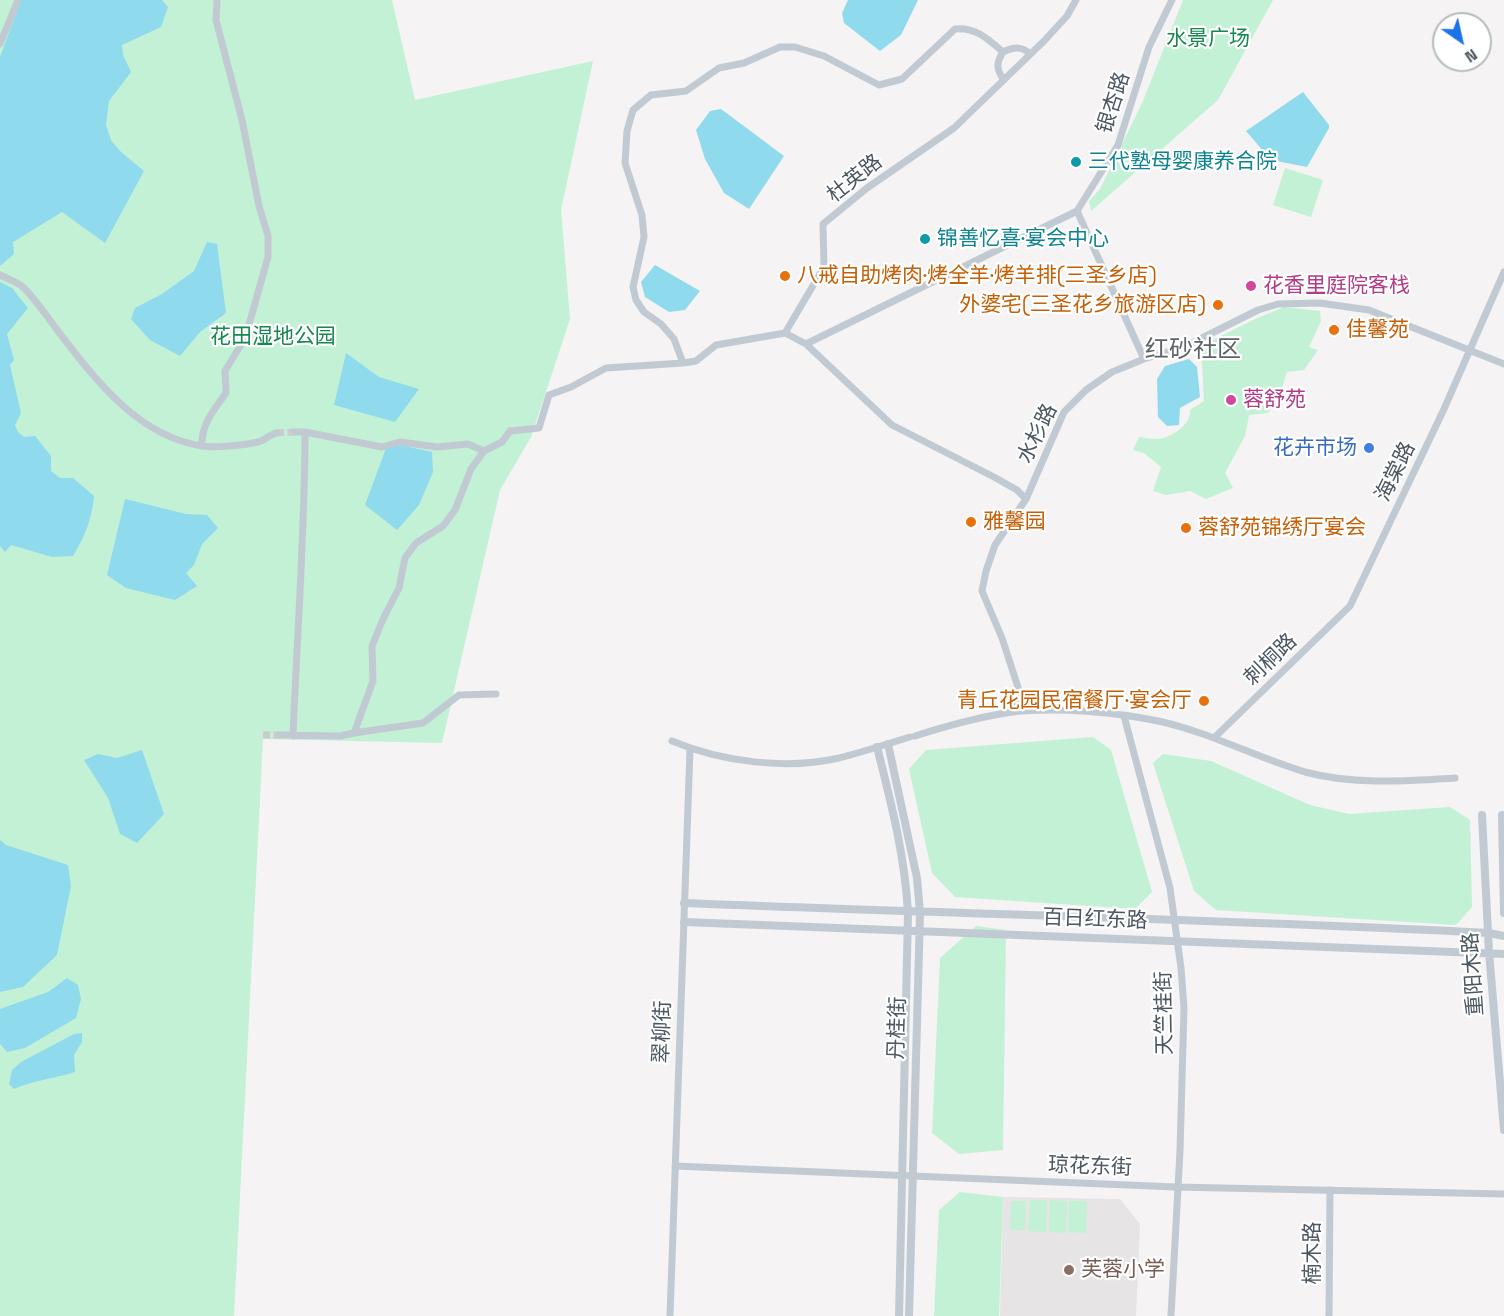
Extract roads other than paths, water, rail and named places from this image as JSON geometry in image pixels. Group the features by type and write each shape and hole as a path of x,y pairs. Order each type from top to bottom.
{"street":[{"path":"0,44 18,0"},
{"path":"202,446 201,433 226,393 225,371 245,338 268,257 268,236 259,206 242,120 216,20 217,0"},
{"name":"杜英路","path":"785,333 824,267 824,224 867,188 954,128 1067,16 1076,0"},
{"name":"银杏路","path":"1077,211 1118,145 1149,47 1172,0"},
{"path":"683,363 674,339 661,324 644,312 636,300 633,288 645,237 642,215 625,163 627,132 633,110 651,94 686,91 719,68 744,63 780,47 795,47 824,56 879,85 902,79 955,29 966,28 983,35 1003,52"},
{"path":"1004,80 997,71 997,64 1003,52 1019,47 1030,54"},
{"path":"806,344 1077,211 1144,359"},
{"name":"海棠路","path":"1350,606 1444,408 1504,272"},
{"path":"0,275 23,287 94,377 122,406 150,426 202,446 260,442 277,433"},
{"name":"水杉路","path":"1013,712 1018,687 1002,639 982,591 995,545 1026,499 1064,412 1086,390 1112,372 1186,346 1258,310 1278,304 1320,303 1369,310 1504,364"},
{"path":"354,733 374,681 372,646 382,619 399,588 405,558 416,543 444,525 455,510 471,469 484,451 502,442 510,430 539,428 549,395 571,387 606,368 696,361 716,345 785,333 806,344 892,425 994,477 1017,490 1026,499"},
{"path":"294,432 305,432 382,447 400,442 437,447 468,444 484,451"},
{"path":"293,735 299,587 305,519 305,432"},
{"name":"刺桐路","path":"1215,737 1350,606"},
{"path":"280,735 340,736 423,723 459,695 496,694"},
{"path":"672,741 690,749 789,764 838,758 912,736 1013,712 1085,711 1158,721 1215,737 1272,761 1307,772 1386,782 1455,778"},
{"name":"天竺桂街","path":"1124,716 1163,860 1178,941 1184,1008 1171,1316"},
{"name":"丹桂街","path":"888,744 917,878 920,913 909,1316"},
{"name":"丹桂街","path":"877,747 904,863 909,913 899,1316"},
{"name":"翠柳街","path":"670,1316 690,749"},
{"name":"重阳木路","path":"1482,815 1490,933 1489,952 1504,1130"},
{"name":"重阳木路","path":"1502,815 1504,913"},
{"name":"百日红东路","path":"684,903 1490,933 1504,936"},
{"name":"百日红东路","path":"684,922 1504,954"},
{"name":"琼花东街","path":"675,1166 1178,1187 1504,1194"},
{"name":"楠木路","path":"1329,1316 1330,1190"}],"water":[{"path":"21,0 162,0 168,7 161,27 122,45 123,55 131,72 109,101 106,125 111,140 120,151 144,171 105,243 62,212 13,242 14,254 0,266 0,57"},
{"path":"848,0 918,0 901,35 880,51 844,23 842,13"},
{"path":"1303,92 1329,128 1307,167 1271,160 1246,131"},
{"path":"721,109 784,156 749,209 724,193 705,159 696,130 710,111"},
{"path":"207,242 217,244 226,313 200,332 180,356 150,340 131,319 135,308 162,294 194,271"},
{"path":"655,265 700,291 685,310 669,312 645,297 641,282"},
{"path":"0,282 12,288 28,308 7,334 14,360 10,365 21,413 15,425 18,432 24,437 35,436 51,456 51,471 60,478 73,478 94,496 87,527 73,556 52,557 11,545 5,552 0,546"},
{"path":"346,353 379,377 419,389 395,422 334,405"},
{"path":"1189,359 1197,367 1200,397 1180,408 1179,425 1167,426 1158,417 1157,379 1165,366"},
{"path":"400,445 432,452 433,472 419,505 397,530 365,505 386,448"},
{"path":"125,499 186,514 207,515 218,528 202,544 194,565 186,573 197,586 175,600 126,588 107,575"},
{"path":"142,750 164,814 137,843 120,834 108,798 84,760 98,754 117,758"},
{"path":"0,840 6,845 68,865 71,886 57,955 23,987 0,992"},
{"path":"67,978 78,985 81,999 76,1018 25,1048 7,1052 0,1044 0,1009 48,992"},
{"path":"82,1033 82,1042 74,1055 75,1072 14,1089 9,1084 12,1070 21,1062 74,1034"}],"tunnel":[{"path":"277,433 294,432"},
{"path":"263,735 280,735"}],"place":[{"name":"三代塾母婴康养合院","path":"1076,162"},
{"name":"锦善忆喜·宴会中心","path":"925,239"},
{"name":"八戒自助烤肉·烤全羊·烤羊排(三圣乡店)","path":"785,276"},
{"name":"花香里庭院客栈","path":"1251,286"},
{"name":"外婆宅(三圣花乡旅游区店)","path":"1218,305"},
{"name":"佳馨苑","path":"1334,330"},
{"name":"蓉舒苑","path":"1231,400"},
{"name":"花卉市场","path":"1369,448"},
{"name":"雅馨园","path":"971,522"},
{"name":"蓉舒苑锦绣厅宴会","path":"1186,528"},
{"name":"青丘花园民宿餐厅·宴会厅","path":"1204,701"},
{"name":"芙蓉小学","path":"1069,1270"}],"district":[{"name":"红砂社区","path":"1193,350"}],"park label":[{"name":"水景广场","path":"1208,39"},
{"name":"花田湿地公园","path":"273,337"}]}
